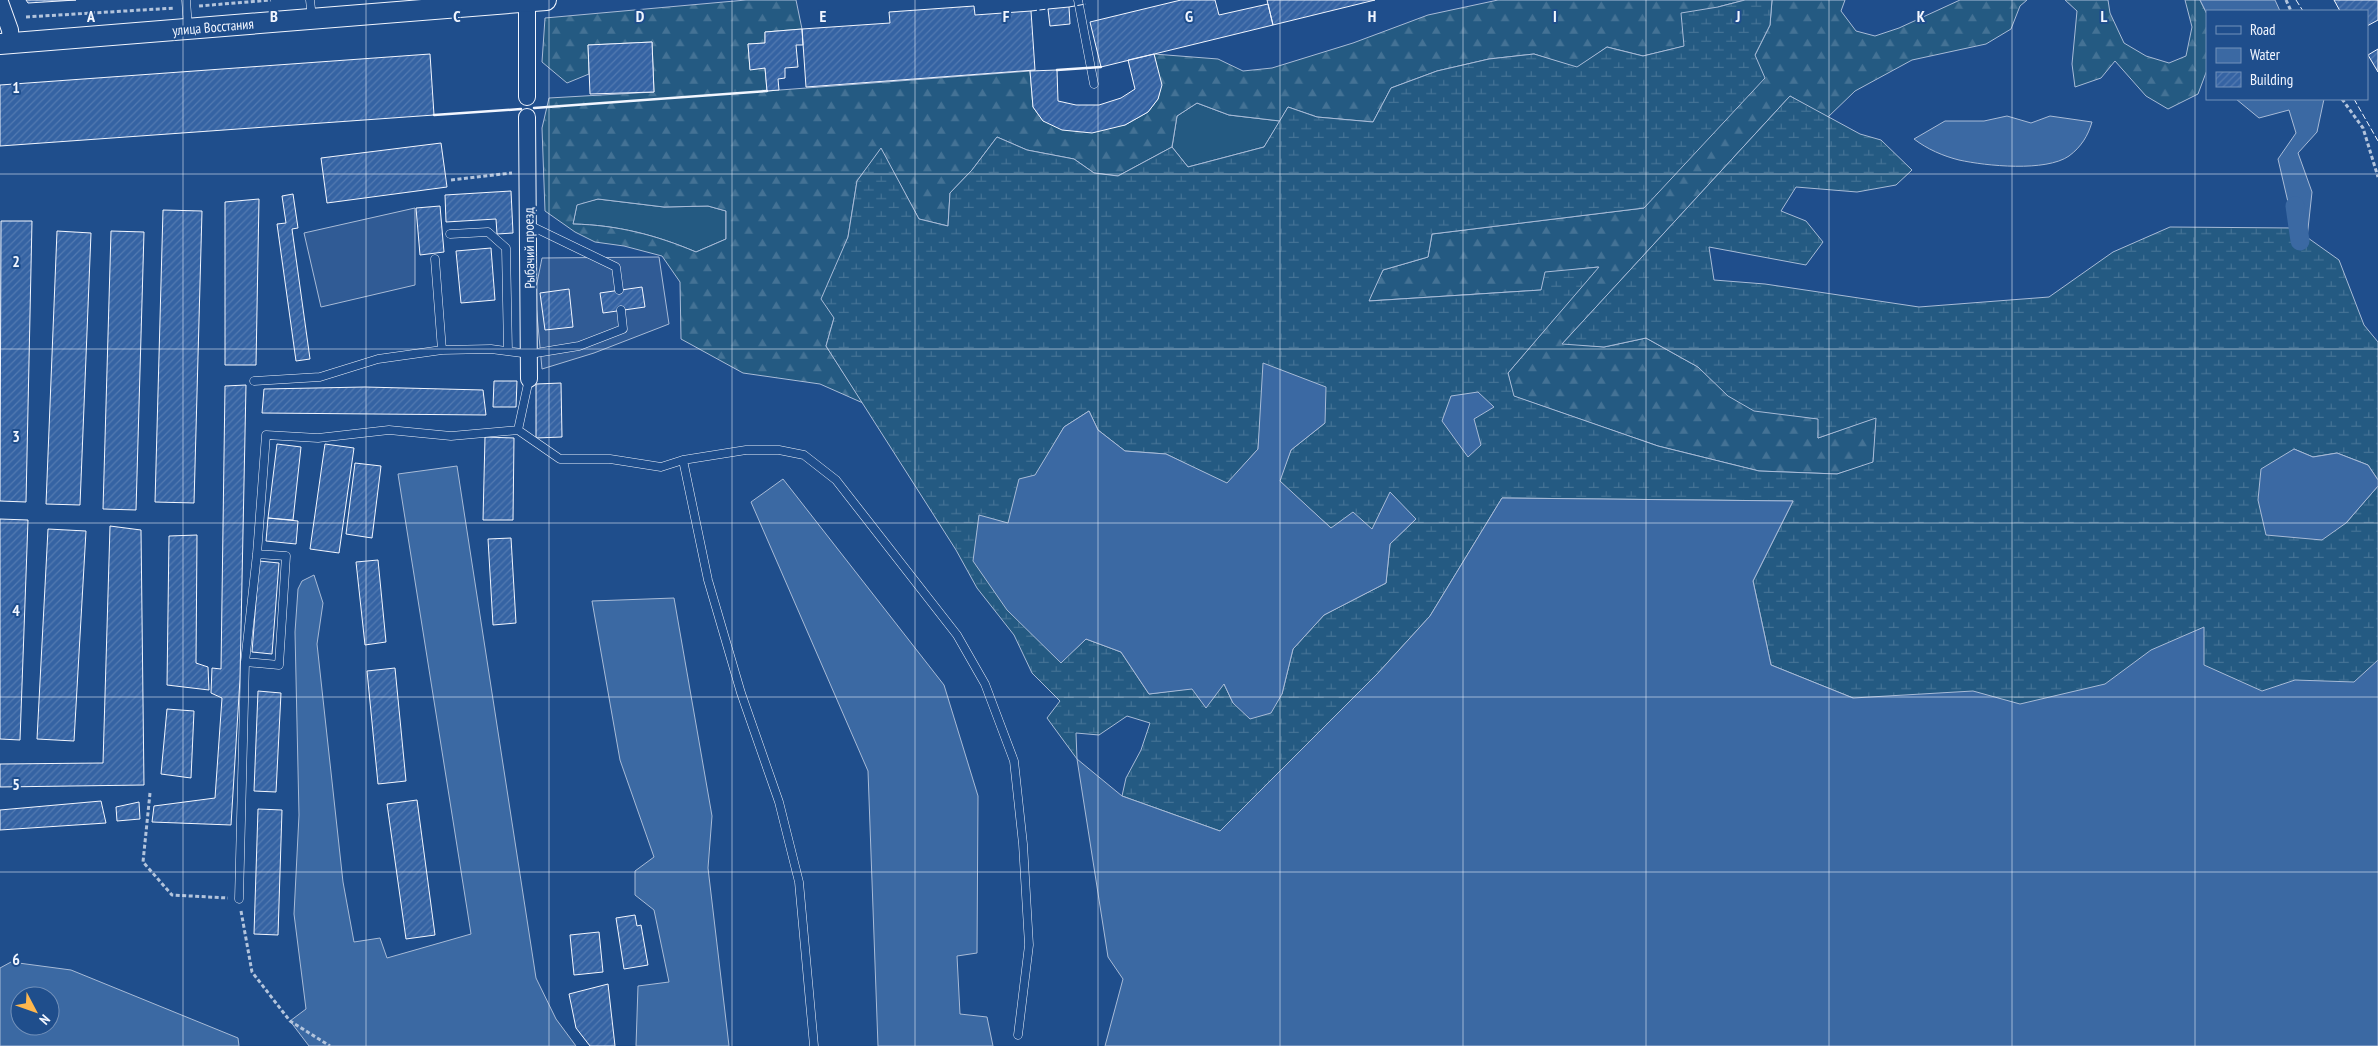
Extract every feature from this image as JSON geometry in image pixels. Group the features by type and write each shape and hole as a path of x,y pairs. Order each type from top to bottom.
{"street":[{"name":"улица Восстания","path":"5,43 188,29 311,9 527,1"},
{"name":"Рыбачий проезд","path":"527,1 529,379"},
{"path":"0,2 10,30 5,43"}],"lane":[{"path":"1078,0 1094,84"},
{"path":"186,4 188,29"},
{"path":"528,225 616,267 619,290"},
{"path":"450,234 488,232 506,248 508,351"},
{"path":"435,259 442,350"},
{"path":"254,381 320,377 378,359 442,350 491,349 530,354 579,346 623,329 621,310"},
{"path":"518,430 529,379"},
{"path":"239,899 245,662 257,554 266,435 318,438 390,430 451,436 518,430 560,459 610,459 661,467 683,460 746,450 779,450 804,455 836,480 958,635 984,684 1014,761 1023,844 1029,945 1018,1035"},
{"path":"683,460 708,580 741,693 779,802 799,882 814,1046"},
{"path":"245,662 279,665 286,556 257,554"}],"path":[{"path":"26,18 186,4 271,0"},
{"path":"2343,100 2363,128 2378,177"},
{"path":"450,180 521,172"},
{"path":"150,794 142,862 172,895 239,899 252,972 290,1021 330,1046"}],"green space":[{"path":"746,0 796,0 802,29 765,32 765,43 748,44 750,69 765,68 767,91 1030,71 1033,107 1043,121 1125,125 1148,112 1158,99 1161,85 1154,54 1218,59 1243,71 1272,68 1353,43 1428,15 1498,0 1745,0 1718,7 1685,46 1643,56 1607,47 1577,68 1534,54 1489,59 1437,71 1391,88 1373,122 1317,117 1288,107 1280,121 1229,115 1197,103 1177,116 1172,147 1118,176 1094,173 1074,159 1027,150 997,137 972,170 950,193 948,226 919,219 881,149 857,181 848,237 836,268 834,318 826,346 863,403 820,384 743,373 681,339 680,282 662,256 624,246 595,242 575,232 545,211 542,128 549,98 654,92 652,42 588,45 589,74 567,83 542,62 545,18","holes":["598,199 664,207 708,206 726,211 726,239 696,252 636,232 605,226 573,224 577,205"]},
{"path":"1745,0 1772,0 1770,25 1755,55 1765,78 1644,208 1432,234 1428,257 1383,270 1369,301 1541,290 1545,272 1599,267 1508,373 1514,396 1658,446 1759,471 1837,474 1873,462 1876,418 1818,438 1818,419 1754,411 1728,396 1698,367 1646,338 1604,347 1562,344 1790,96 1860,134 1881,140 1912,170 1896,185 1857,192 1796,187 1781,211 1806,221 1823,242 1806,265 1709,247 1714,280 1765,284 1919,307 2049,297 2113,252 2170,227 2294,228 2339,260 2364,325 2378,342 2378,480 2368,465 2337,453 2313,457 2294,449 2346,523 2378,486 2378,1046 1853,698 1771,665 1753,581 1793,501 1502,498 1430,616 1378,673 1220,831 1122,796 1126,778 1141,750 1150,723 1127,716 1099,735 1076,733 1077,759 1047,718 1060,701 1032,673 1014,635 977,588 956,550 826,346 834,318 821,299 848,237 857,181 881,148 919,219 948,226 950,193 972,170 997,137 1027,150 1074,159 1094,173 1118,176 1172,147 1188,167 1264,147 1288,107 1317,117 1373,122 1391,88 1437,71 1489,59 1534,54 1577,67 1607,47 1643,56 1684,46 1681,13","holes":["1089,411 1098,430 1125,451 1166,454 1227,484 1258,449 1261,415 1325,423 1291,450 1279,481 1332,529 1372,529 1416,519 1390,544 1386,583 1324,615 1293,649 1282,694 1233,703 1224,684 1149,694 1121,652 1086,639 1061,662 979,516 1008,524 1064,427"]},
{"path":"1772,0 1845,0 1841,11 1856,31 1875,36 1899,28 1960,0 2027,0 2020,6 2011,29 1986,44 1912,60 1855,91 1827,118 1790,96 1563,343 1604,347 1646,338 1698,367 1729,396 1792,415 1819,419 1818,438 1877,417 1873,463 1837,474 1759,471 1658,446 1513,396 1508,373 1598,267 1571,270 1541,290 1368,301 1383,270 1428,257 1432,234 1644,208 1755,55 1770,25"},
{"path":"2065,0 2108,0 2110,13 2124,43 2146,56 2169,63 2186,56 2192,27 2185,0 2200,0 2206,12 2206,73 2198,94 2168,109 2146,96 2115,61 2101,78 2075,87 2072,64 2077,11"},
{"path":"1197,103 1229,115 1280,121 1264,147 1188,167 1172,147 1177,116"},
{"path":"598,199 664,207 708,206 726,211 726,239 696,252 636,232 605,226 573,224 577,204"}],"shaded area":[{"path":"415,208 415,285 321,307 304,233"},
{"path":"659,257 669,324 594,353 542,369 535,293 542,258"}],"water":[{"path":"2200,0 2275,0 2280,10 2206,10 2206,12"},
{"path":"2237,100 2324,100 2317,132 2298,153 2312,192 2307,238 2294,228 2278,159 2296,133 2289,110 2259,118"},
{"path":"2007,116 2031,123 2050,116 2092,122 2084,141 2069,156 2059,161 2031,166 2000,166 1959,160 1935,152 1914,139 1945,121 1984,121"},
{"path":"1263,363 1326,387 1325,423 1291,450 1280,481 1331,528 1353,512 1372,529 1390,492 1416,519 1390,544 1386,583 1324,615 1293,649 1282,694 1271,713 1250,719 1233,703 1224,684 1206,708 1192,689 1149,694 1121,652 1086,639 1061,663 1007,610 973,561 979,515 1008,523 1019,479 1035,475 1064,427 1089,411 1098,430 1125,451 1166,454 1227,483 1258,449"},
{"path":"1478,392 1494,407 1474,419 1481,445 1468,457 1442,421 1451,396"},
{"path":"2294,449 2313,457 2337,453 2368,465 2378,480 2378,486 2346,523 2322,540 2266,535 2258,500 2261,469"},
{"path":"457,466 536,978 556,1019 576,1046 309,1046 290,1021 306,1009 294,914 299,815 295,632 298,589 302,581 314,575 323,603 317,644 343,882 354,942 380,938 387,958 471,934 398,474"},
{"path":"783,479 944,685 978,796 977,953 957,956 960,1014 987,1017 993,1046 878,1046 868,771 751,502"},
{"path":"1502,498 1793,501 1753,581 1771,665 1853,698 1973,691 2020,704 2105,684 2151,650 2204,627 2204,665 2262,691 2295,680 2354,682 2378,660 2378,1046 1105,1046 1123,979 1108,957 1077,759 1122,796 1220,831 1378,673 1430,616"},
{"path":"674,598 712,816 708,868 729,1046 636,1046 638,986 669,982 654,910 635,895 635,871 654,857 620,760 592,601"},
{"path":"11,962 71,970 238,1038 239,1046 0,1046 0,968"}],"building":[{"path":"26,0 76,0 28,3"},
{"path":"1181,0 1215,0 1219,15 1268,4 1273,25 1101,67 1090,22"},
{"path":"1267,0 1375,0 1273,25"},
{"path":"2334,0 2378,0 2378,20 2368,25 2368,10 2339,10"},
{"path":"974,6 975,15 1031,11 1035,70 806,87 802,29 890,23 889,12"},
{"path":"1069,7 1070,24 1050,26 1048,9"},
{"path":"802,29 803,45 796,45 798,67 785,68 785,78 778,79 779,90 767,91 765,68 750,70 748,44 765,43 765,32"},
{"path":"652,42 654,92 590,94 588,45"},
{"path":"2378,49 2378,72 2368,55"},
{"path":"430,54 434,115 0,146 0,85"},
{"path":"1154,54 1162,85 1158,99 1148,112 1125,125 1092,133 1062,130 1043,121 1033,107 1030,71 1057,70 1058,101 1076,105 1099,105 1121,98 1135,89 1128,60"},
{"path":"441,143 447,187 327,203 321,158"},
{"path":"511,191 513,233 497,234 496,219 446,222 445,195"},
{"path":"293,194 298,228 292,229 310,359 296,361 277,224 286,223 282,196"},
{"path":"259,199 256,365 225,365 225,202"},
{"path":"440,206 444,252 420,255 416,208"},
{"path":"163,210 202,211 194,503 155,502"},
{"path":"1,221 32,221 26,502 0,501"},
{"path":"57,231 91,233 80,505 46,504"},
{"path":"111,231 144,232 136,510 103,509"},
{"path":"491,248 495,300 461,303 456,251"},
{"path":"642,287 645,307 603,313 600,293"},
{"path":"569,289 573,327 545,330 540,293"},
{"path":"494,381 517,381 516,407 493,407"},
{"path":"561,383 562,437 536,438 536,384"},
{"path":"246,385 240,679 231,825 152,822 154,806 215,798 222,698 211,693 212,668 221,669 225,386"},
{"path":"365,387 483,390 486,415 262,413 264,389"},
{"path":"485,437 514,438 513,520 483,520"},
{"path":"277,444 301,447 293,520 268,518"},
{"path":"325,444 354,448 339,553 310,549"},
{"path":"355,463 381,466 372,538 346,534"},
{"path":"268,518 298,521 296,544 266,541"},
{"path":"0,519 28,520 20,740 0,739"},
{"path":"110,526 141,530 144,785 0,787 0,764 103,763"},
{"path":"48,529 86,531 74,741 37,739"},
{"path":"197,535 196,663 208,667 209,690 167,685 169,536"},
{"path":"511,538 516,623 493,625 488,539"},
{"path":"378,560 386,642 365,645 356,562"},
{"path":"259,561 279,563 272,654 252,652"},
{"path":"395,668 406,781 378,784 367,671"},
{"path":"258,691 281,693 276,792 254,791"},
{"path":"167,709 194,711 191,778 161,774"},
{"path":"417,800 435,935 406,939 387,804"},
{"path":"101,801 106,823 0,830 0,810"},
{"path":"139,802 140,819 117,821 116,807"},
{"path":"258,809 282,810 278,935 254,934"},
{"path":"635,915 637,926 641,925 648,965 624,969 616,918"},
{"path":"599,932 603,972 574,975 570,935"},
{"path":"608,984 615,1046 590,1046 576,1028 569,994"}],"waterway":[{"path":"2295,206 2300,241"}],"fence":[{"path":"2296,0 2302,10"},
{"path":"1069,7 1086,4"},
{"path":"1031,11 1048,9"},
{"path":"2355,100 2378,141"}],"wall":[{"path":"1057,70 1101,67"},
{"path":"534,108 767,91"},
{"path":"434,115 521,109"}]}
